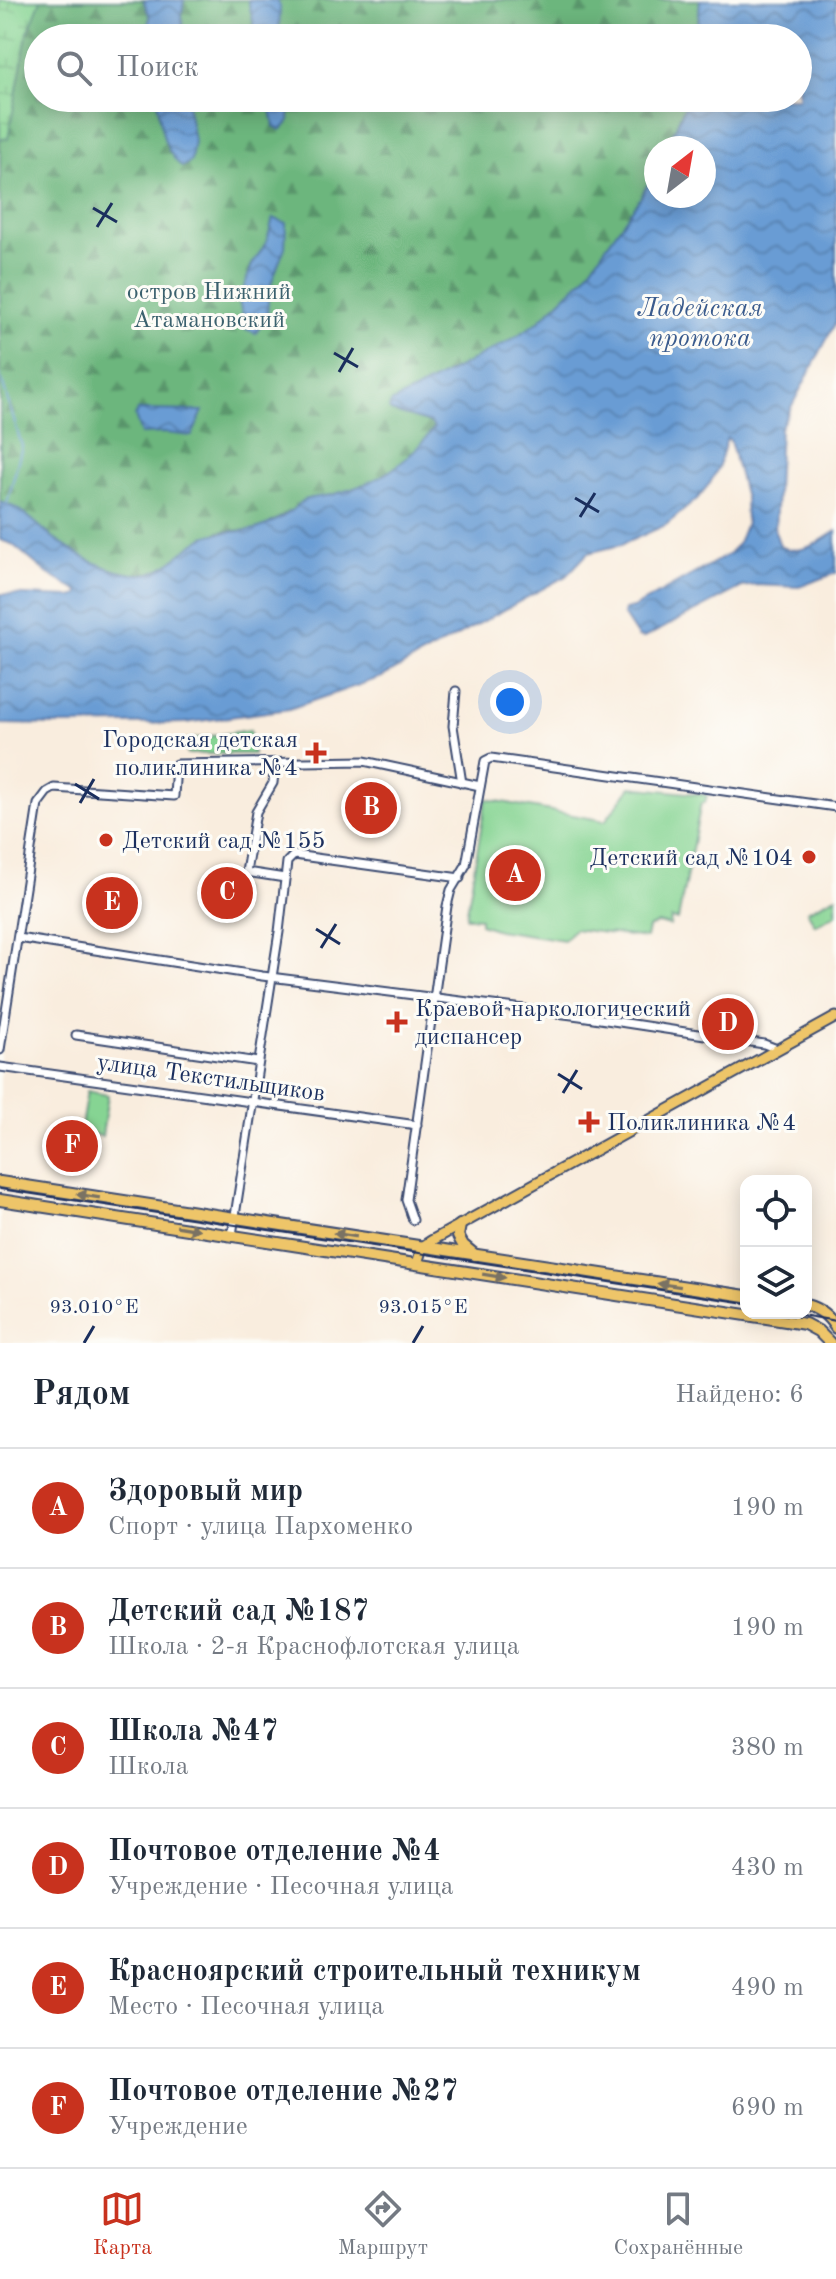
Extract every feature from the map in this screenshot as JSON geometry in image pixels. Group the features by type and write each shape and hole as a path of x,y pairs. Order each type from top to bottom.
{"highway":[{"path":"0,1182 740,1295"},
{"path":"0,1200 805,1324 830,1343"},
{"path":"460,1225 458,1236 463,1245 477,1256"},
{"path":"812,1307 829,1318 836,1328"}],"main road":[{"path":"417,1264 422,1247 836,1017"}],"street":[{"path":"456,691 453,726 462,783"},
{"path":"413,1220 406,1200 449,895 466,865 485,761 491,758 836,807"},
{"path":"0,1050 38,804 54,788 174,796 176,764 364,761 480,786"},
{"path":"275,764 273,783 256,812 246,872 285,878"},
{"path":"232,1235 287,862 294,855 460,878"},
{"path":"18,938 271,978 434,997 735,1039 777,1049"},
{"path":"76,1035 258,1062"},
{"name":"улица Текстильщиков","path":"0,1067 417,1125"}],"green space":[{"name":"остров Нижний Атамановский","path":"0,0 700,0 698,24 24,24 24,112 682,112 672,136 644,136 644,191 584,278 526,332 395,401 391,411 431,423 434,429 401,465 384,476 294,509 261,528 219,532 168,565 138,574 117,571 87,559 0,502"},
{"path":"0,0 41,0 31,24 24,24 24,51 8,139 0,138"},
{"path":"250,730 253,754 187,754 186,740"},
{"path":"631,787 707,795 705,803 701,803 678,920 671,919 670,926 658,923 648,928 646,938 574,929 564,940 498,930 480,924 480,918 466,917 486,799 605,821"},
{"path":"204,883 241,889 238,909 201,903"},
{"path":"836,896 836,914 815,925 807,911"},
{"path":"87,1091 108,1095 102,1136 80,1132"}],"water":[{"path":"184,0 182,24 148,24 150,17 144,2"},
{"path":"248,0 277,0 279,24 254,24"},
{"name":"Ладейская протока","path":"700,0 836,0 836,322 780,428 775,531 780,546 795,550 809,547 836,531 836,573 799,587 742,587 644,638 638,637 623,614 624,610 633,608 729,554 738,543 746,523 745,498 727,438 710,483 697,499 666,525 621,545 588,553 566,576 382,677 289,709 185,723 0,724 0,594 71,597 79,595 79,592 48,574 12,544 0,540 0,502 21,511 58,541 86,558 116,571 140,574 161,569 205,537 259,528 284,516 305,500 332,495 379,478 413,452 434,428 431,423 391,411 391,403 511,340 538,322 584,278 644,191 644,208 716,208 716,136 672,136 682,112 812,112 812,24 698,24"},
{"path":"159,112 189,112 194,140 191,161 182,167 175,160 161,126"},
{"path":"272,112 289,112 289,122 281,130 274,126"},
{"path":"273,218 286,223 285,247 269,289 267,315 256,333 246,329 239,301 252,265 267,241"},
{"path":"138,410 203,411 192,436 141,434 135,416"}],"waterway":[{"path":"0,375 22,446 7,504"}],"tram line":[{"path":"0,1189 740,1302"},
{"path":"812,1317 836,1321"}],"place":[{"name":"Городская детская поликлиника №4","path":"316,753"},
{"name":"Детский сад №187","path":"371,808"},
{"name":"Детский сад №155","path":"106,840"},
{"name":"Детский сад №104","path":"809,857"},
{"name":"Здоровый мир","path":"515,875"},
{"name":"Школа №47","path":"227,893"},
{"name":"Красноярский строительный техникум","path":"112,903"},
{"name":"Краевой наркологический диспансер","path":"397,1022"},
{"name":"Почтовое отделение №4","path":"728,1024"},
{"name":"Поликлиника №4","path":"589,1122"},
{"name":"Почтовое отделение №27","path":"72,1146"}]}
